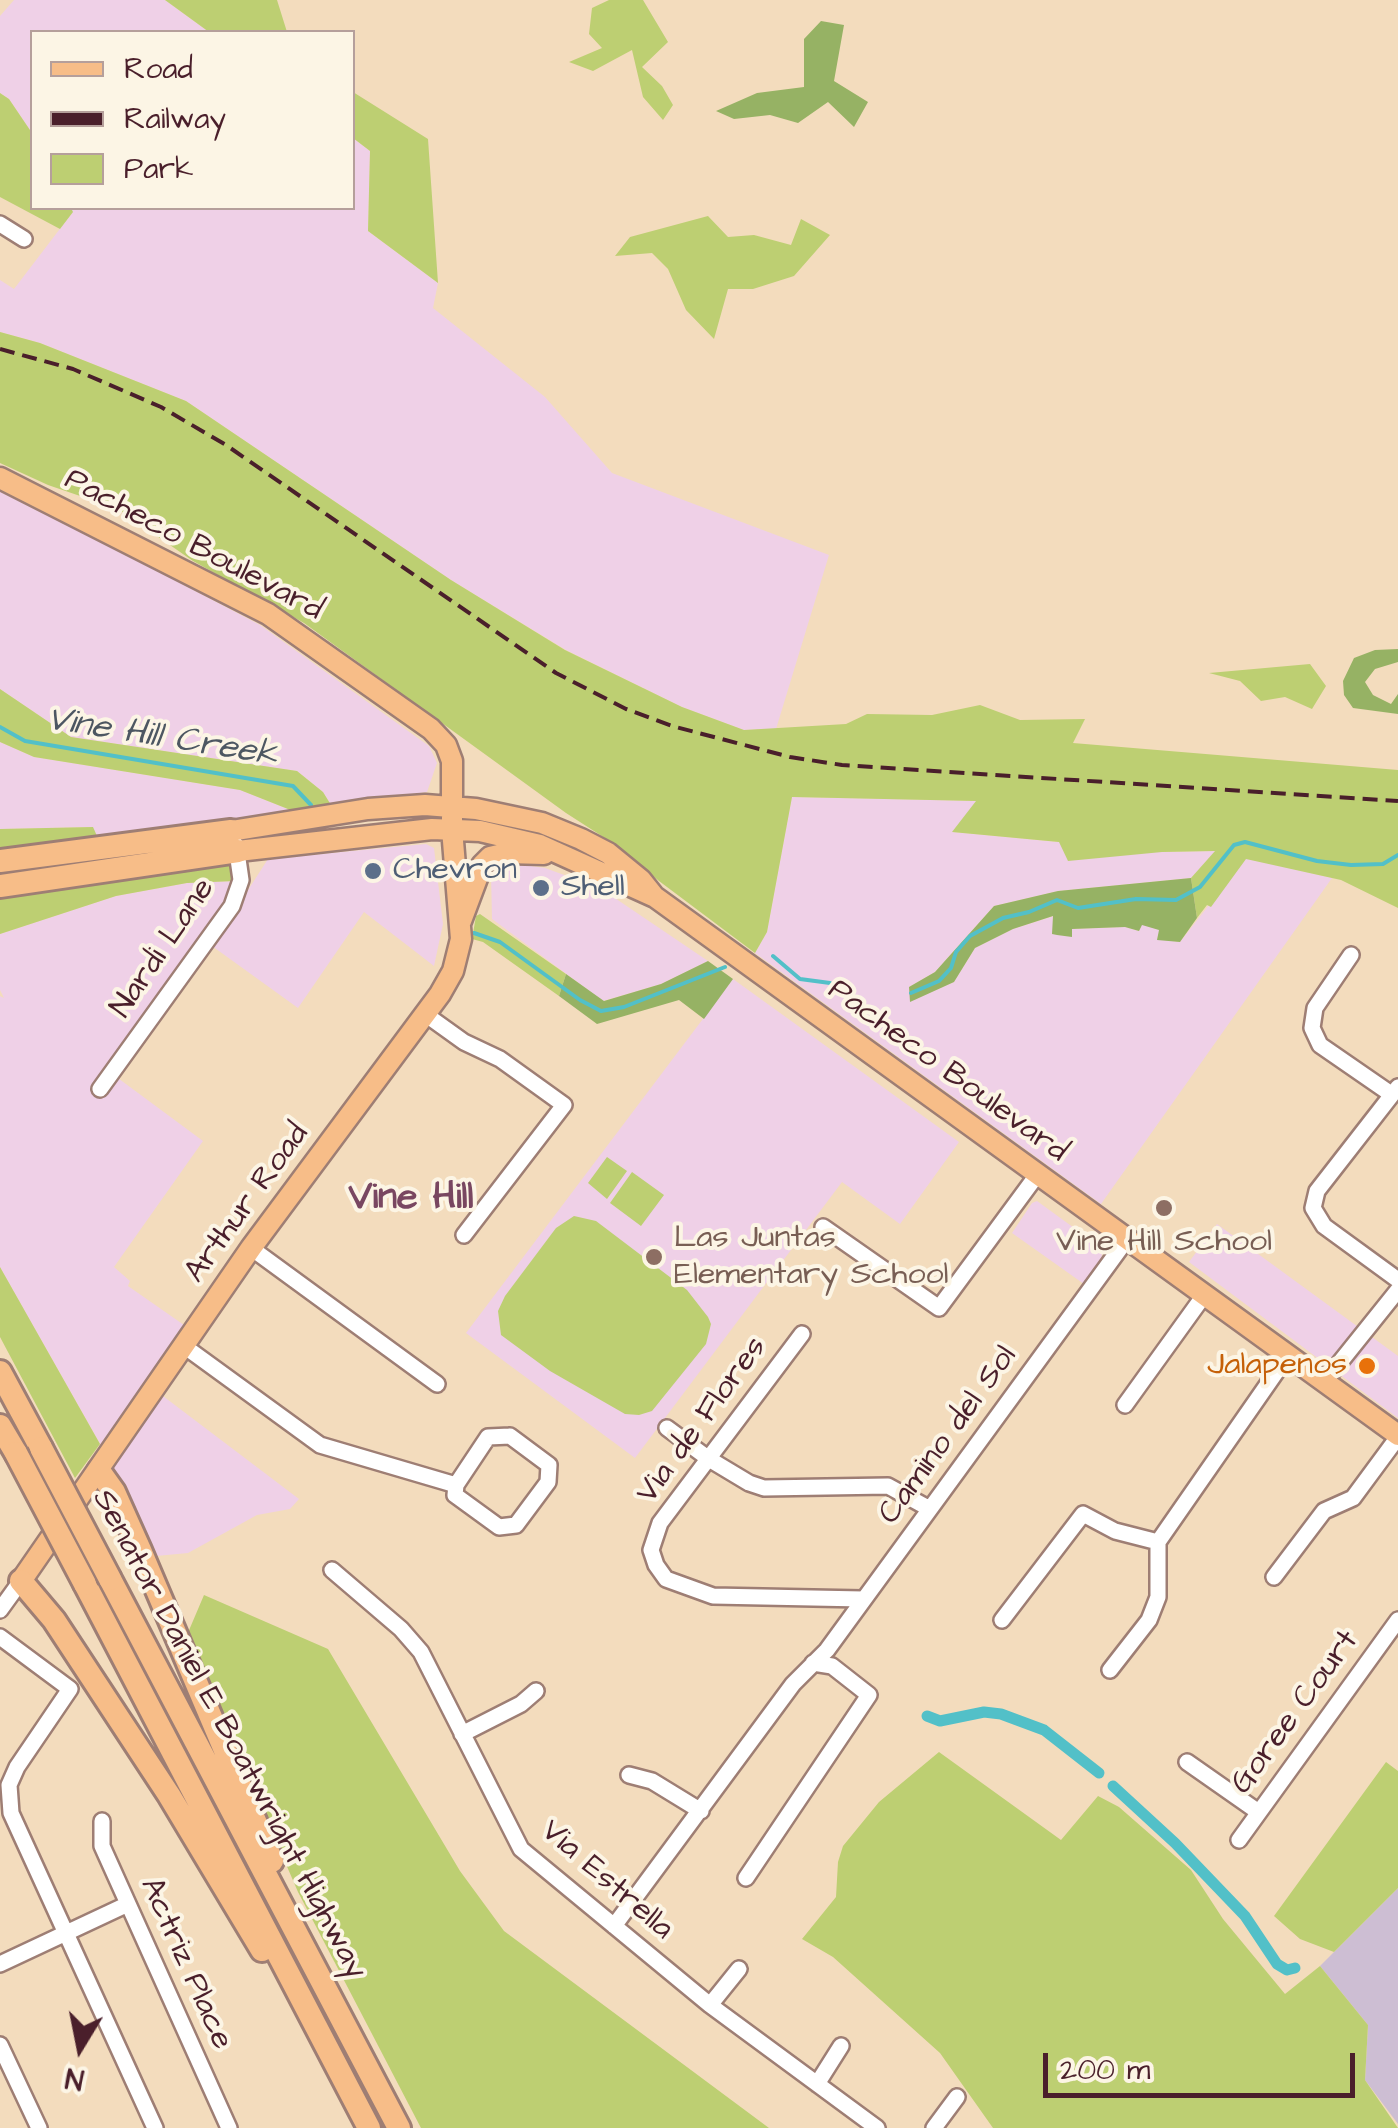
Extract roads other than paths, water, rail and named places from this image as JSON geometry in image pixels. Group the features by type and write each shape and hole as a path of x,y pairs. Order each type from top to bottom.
{"highway":[{"path":"0,861 235,841"},
{"path":"0,886 235,841"},
{"name":"Senator Daniel E Boatwright Highway","path":"0,1372 399,2128"},
{"name":"Senator Daniel E Boatwright Highway","path":"0,1426 369,2128"},
{"path":"99,1471 114,1492 268,1848 292,1927"},
{"path":"21,1581 73,1649 189,1827 257,1943 328,2047"}],"main road":[{"name":"Pacheco Boulevard","path":"0,478 268,614 330,654 432,729 446,745 452,761 452,806"},
{"name":"Pacheco Boulevard","path":"235,841 336,813 452,806 542,823 581,839 619,862 655,898"},
{"name":"Arthur Road","path":"21,1581 251,1248 426,1014 453,971 460,947 460,923 452,806"},
{"name":"Pacheco Boulevard","path":"235,841 452,829 508,836 559,853 655,898 1398,1436"},
{"path":"460,923 482,865 490,857 507,853 559,853"}],"street":[{"path":"0,224 24,239"},
{"name":"Nardi Lane","path":"100,1088 232,906 241,880 235,841"},
{"path":"1352,955 1314,1008 1312,1028 1320,1045 1395,1090 1317,1191 1313,1208 1324,1226 1398,1280"},
{"path":"426,1014 464,1042 500,1059 564,1105 464,1234"},
{"path":"823,1227 940,1308 1037,1175"},
{"name":"Camino del Sol","path":"614,1926 813,1663 827,1650 1128,1238"},
{"path":"251,1248 436,1384"},
{"path":"1325,1381 1398,1290"},
{"path":"1125,1405 1205,1294"},
{"name":"Via de Flores","path":"802,1334 660,1523 652,1550 656,1565 666,1578 713,1596 863,1599"},
{"path":"184,1346 320,1445 456,1485"},
{"path":"1110,1670 1149,1620 1158,1597 1158,1542 1288,1354"},
{"path":"667,1428 749,1484 764,1488 888,1486 930,1509"},
{"path":"510,1436 550,1464 548,1482 516,1525 500,1527 456,1494 456,1485 488,1437 510,1436"},
{"name":"Pacheco Boulevard","path":"1274,1577 1324,1511 1352,1498 1398,1436"},
{"path":"1002,1620 1083,1514 1114,1531 1158,1542"},
{"name":"Via Estrella","path":"332,1570 402,1630 421,1652 522,1849 710,2005 877,2128"},
{"name":"Arthur Road","path":"0,1610 21,1581"},
{"name":"Goree Court","path":"1239,1840 1398,1620"},
{"path":"0,1638 70,1689 17,1767 9,1784 11,1814 155,2128"},
{"path":"746,1878 869,1695 832,1666 813,1663"},
{"path":"462,1734 522,1704 536,1690"},
{"path":"1188,1762 1257,1811"},
{"path":"628,1774 652,1781 700,1810"},
{"name":"Actriz Place","path":"102,1821 102,1846 230,2128"},
{"path":"0,1964 128,1904"},
{"path":"710,2005 739,1970"},
{"path":"0,2045 39,2128"},
{"path":"817,2084 840,2046"},
{"path":"934,2128 957,2097"}],"waterway":[{"name":"Vine Hill Creek","path":"0,727 25,741 293,786 311,805"},
{"path":"911,993 939,981 970,936 1003,918 1057,900 1078,908 1136,899 1176,900 1200,887 1234,845 1245,842 1317,861 1351,865 1383,864 1398,855"},
{"name":"Vine Hill Creek","path":"474,933 500,942 601,1011 624,1007 725,967"},
{"name":"Vine Hill Creek","path":"773,956 800,979 830,983"},
{"path":"927,1716 940,1721 984,1712 1001,1714 1044,1730 1099,1773"},
{"path":"1113,1786 1245,1916 1277,1964 1287,1970 1295,1968"}],"railway":[{"path":"0,349 73,369 161,407 226,445 556,673 626,709 672,726 790,757 842,765 1398,801"}],"place":[{"name":"Chevron","path":"373,871"},
{"name":"Shell","path":"541,888"},
{"name":"Vine Hill School","path":"1164,1208"},
{"name":"Las Juntas Elementary School","path":"654,1257"},
{"name":"Jalapenos","path":"1367,1366"}],"district":[{"name":"Vine Hill","path":"411,1200"}]}
